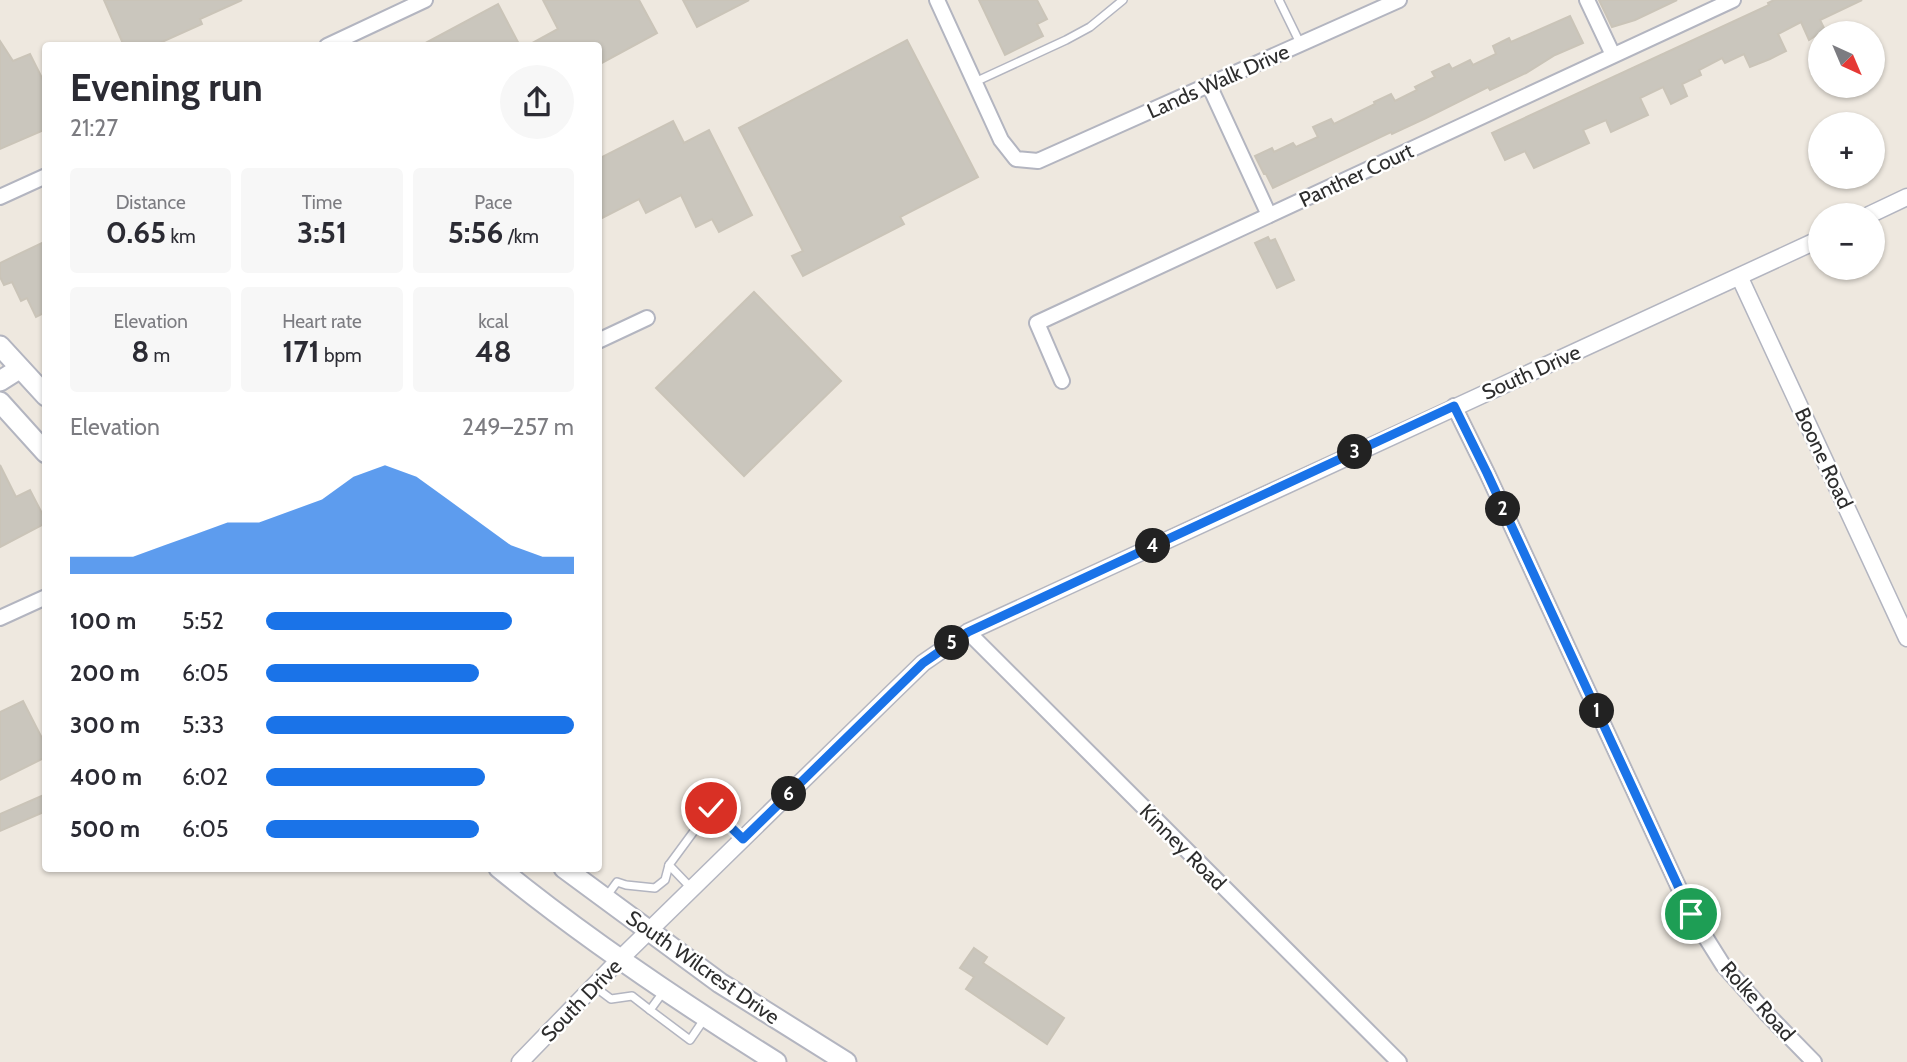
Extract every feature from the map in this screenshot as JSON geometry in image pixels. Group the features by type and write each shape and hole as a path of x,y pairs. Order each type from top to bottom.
{"main road":[{"path":"0,346 42,392"},
{"path":"0,381 19,369"},
{"path":"0,402 42,449"},
{"name":"South Wilcrest Drive","path":"504,872 664,990 776,1062"},
{"name":"South Wilcrest Drive","path":"569,872 720,983 837,1060"}],"street":[{"path":"336,42 425,0"},
{"path":"937,0 975,82"},
{"name":"Lands Walk Drive","path":"975,82 1001,140 1016,159 1038,161 1399,0"},
{"path":"1587,0 1613,55"},
{"name":"Panther Court","path":"1062,381 1037,323 1733,0"},
{"path":"1209,85 1269,215"},
{"path":"0,197 42,178"},
{"path":"1885,207 1907,197"},
{"name":"South Drive","path":"520,1062 620,959 923,663 968,632 1808,245"},
{"name":"Boone Road","path":"1740,278 1907,638"},
{"path":"602,339 647,318"},
{"name":"Rolke Road","path":"1454,406 1691,914 1723,965 1766,1014 1814,1062"},
{"path":"0,618 42,599"},
{"name":"Kinney Road","path":"968,632 1399,1062"}],"lane":[{"path":"1107,0 1112,9"},
{"path":"975,82 1090,27 1122,0"},
{"path":"1279,0 1301,44"},
{"path":"605,899 617,882 626,886 655,888 665,880 669,865 711,808 743,839"},
{"path":"669,865 692,889"},
{"path":"594,986 611,999 632,996 690,1040 705,1018"},
{"path":"650,1010 664,990"}],"building":[{"path":"104,0 242,0 200,19 202,24 162,42 122,42"},
{"path":"543,0 639,0 657,33 602,63 602,42 534,42 558,29"},
{"path":"683,0 749,0 697,27"},
{"path":"979,0 1037,0 1047,19 1037,24 1043,36 1005,55"},
{"path":"1599,0 1677,0 1635,20 1612,27"},
{"path":"1774,0 1862,0 1820,21 1808,21 1808,38 1801,22 1778,34 1786,51 1770,59 1750,67 1744,54 1725,63 1722,58 1699,70 1701,75 1682,84 1687,96 1671,104 1663,87 1640,98 1648,115 1611,132 1606,120 1583,130 1589,143 1534,168 1525,151 1505,160 1492,133 1769,5 1768,3"},
{"path":"498,4 518,42 427,42"},
{"path":"1570,16 1583,43 1490,90 1488,87 1273,188 1255,156 1272,148 1274,152 1293,143 1296,147 1318,137 1313,127 1331,119 1334,124 1391,94 1395,101 1435,77 1432,72 1449,64 1452,69 1470,60 1473,65 1496,54 1493,46 1509,38 1511,42"},
{"path":"907,40 978,177 900,217 904,224 803,276 792,256 803,251 739,128"},
{"path":"0,41 13,61 30,54 42,78 42,131 0,149"},
{"path":"673,121 684,143 709,130 752,215 719,232 712,219 696,227 681,195 646,213 639,199 602,218 602,157"},
{"path":"1268,237 1270,241 1275,239 1294,280 1277,288 1255,243"},
{"path":"42,243 42,314 36,317 27,298 21,301 12,282 4,285 0,277 0,263"},
{"path":"754,292 841,381 744,476 656,388"},
{"path":"0,465 16,497 30,490 42,513 42,525 0,547"},
{"path":"23,701 42,738 42,759 0,780 0,712"},
{"path":"42,796 42,813 0,831 0,814"},
{"path":"974,948 987,957 983,963 1064,1018 1047,1044 966,989 974,977 960,968"}],"route":[{"path":"711,808 743,839 923,663 968,632 1454,406 1691,914"}]}
